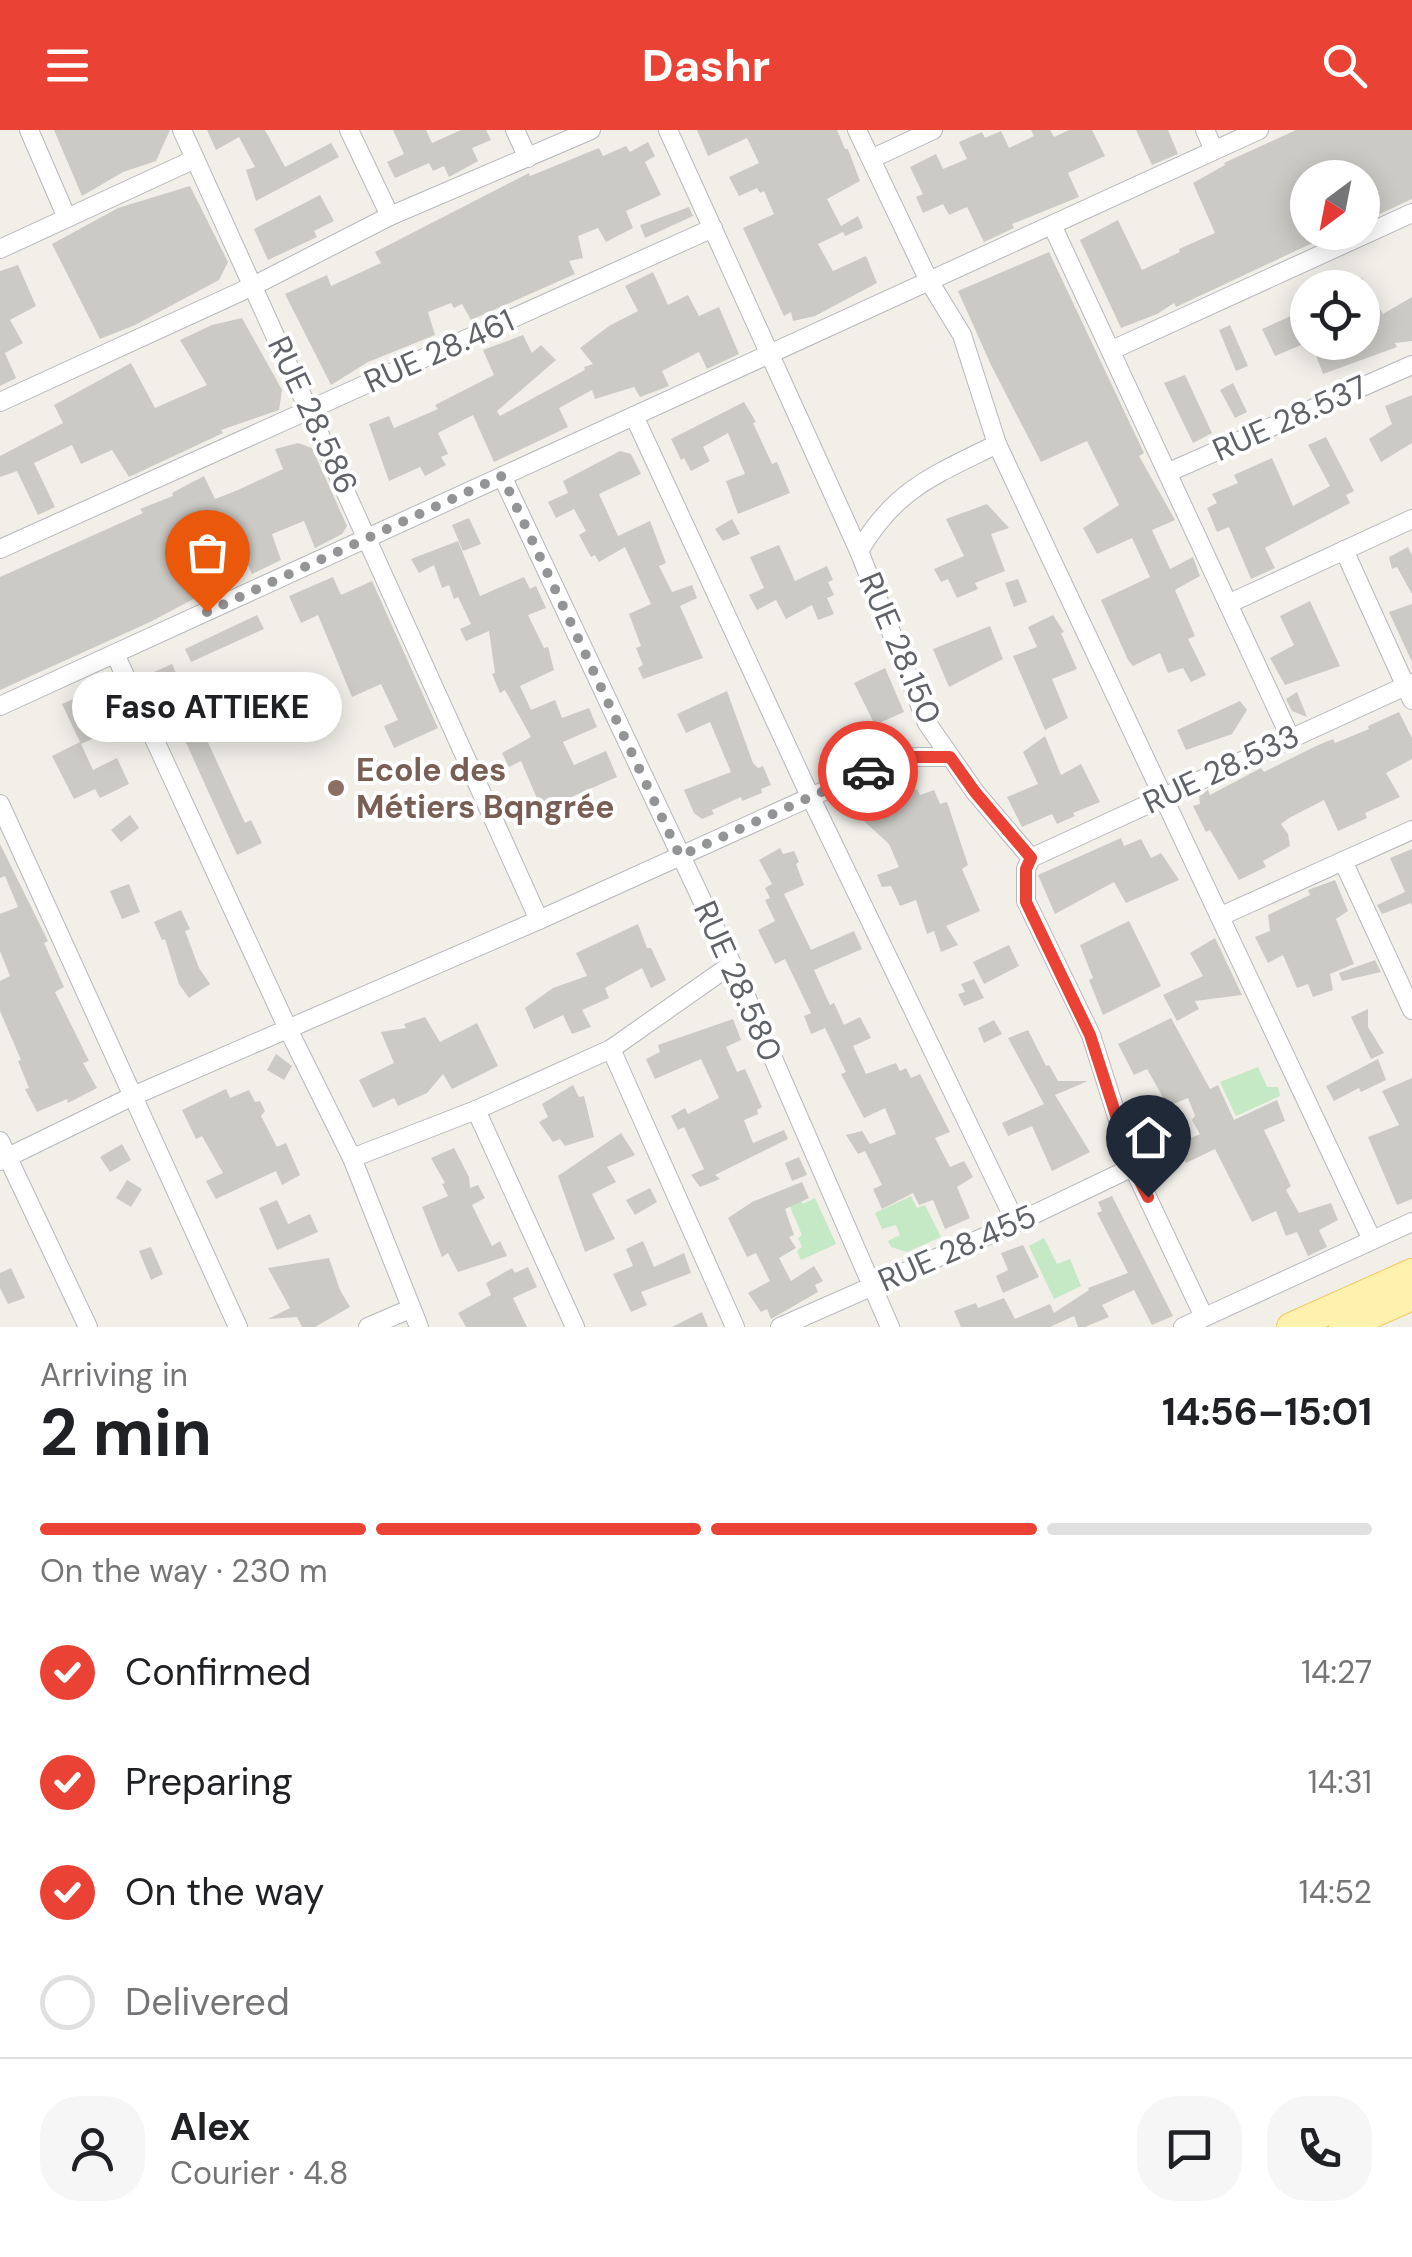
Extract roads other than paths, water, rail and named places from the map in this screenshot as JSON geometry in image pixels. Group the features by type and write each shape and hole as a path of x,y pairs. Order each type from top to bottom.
{"main road":[{"path":"1291,1327 1412,1272"},
{"path":"1343,1327 1412,1296"}],"street":[{"path":"28,130 68,218"},
{"name":"RUE 28.586","path":"182,130 540,920"},
{"path":"350,130 390,216"},
{"path":"515,130 528,158"},
{"path":"0,402 253,286 390,216 591,130"},
{"name":"RUE 28.150","path":"668,130 860,551 927,722 975,792 1031,858"},
{"path":"857,130 929,281 962,335 998,444 1372,1240"},
{"path":"871,159 933,130"},
{"path":"1204,130 1214,150"},
{"path":"0,706 1259,130"},
{"path":"0,248 195,159"},
{"path":"1112,350 1412,213"},
{"path":"1052,225 1290,737"},
{"name":"RUE 28.461","path":"0,549 714,228"},
{"name":"RUE 28.537","path":"1169,472 1412,365"},
{"path":"634,416 810,796 1016,1223"},
{"path":"860,551 876,523 898,498 998,444"},
{"name":"RUE 28.580","path":"502,476 732,964 890,1327"},
{"path":"1228,604 1412,519"},
{"path":"1344,550 1410,690"},
{"path":"115,654 288,1029 352,1158 419,1327"},
{"name":"RUE 28.533","path":"1031,858 1290,737 1410,690"},
{"path":"88,1327 2,1153 540,920 810,796 904,757 950,757"},
{"path":"0,804 238,1327"},
{"path":"1221,916 1412,830"},
{"path":"1031,858 1026,869 1026,902 1090,1035 1133,1168 1204,1317"},
{"path":"1343,861 1412,1010"},
{"path":"352,1158 476,1110 612,1048 732,964"},
{"path":"612,1048 735,1327"},
{"path":"476,1110 575,1327"},
{"name":"RUE 28.455","path":"780,1327 1133,1168"},
{"path":"1183,1327 1412,1222"},
{"path":"368,1327 410,1309"}],"place":[{"name":"Faso ATTIEKE","path":"207,612"},
{"name":"Ecole des Métiers Bqngrée","path":"336,788"}]}
